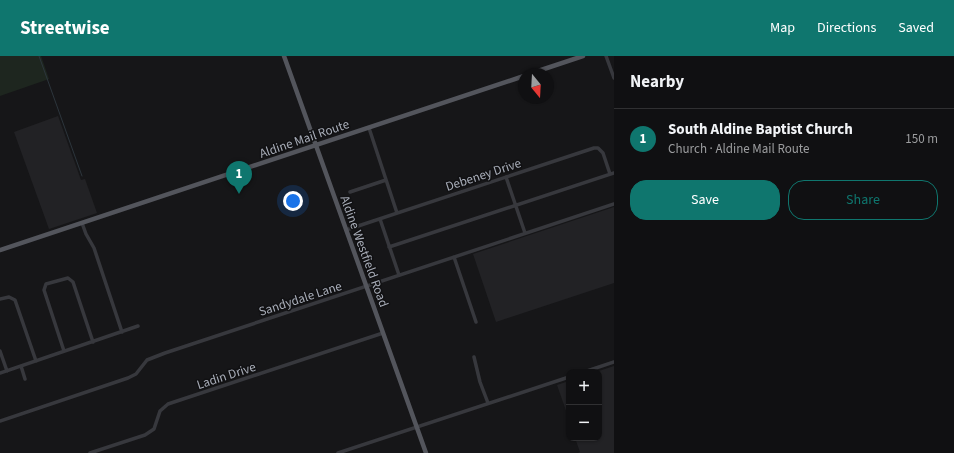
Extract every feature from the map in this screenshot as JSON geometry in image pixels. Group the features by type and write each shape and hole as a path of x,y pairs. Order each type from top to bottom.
{"main road":[{"name":"Aldine Westfield Road","path":"284,56 426,453"},
{"path":"548,68 583,56"},
{"name":"Aldine Mail Route","path":"0,250 518,78"}],"street":[{"path":"606,56 614,78"},
{"path":"369,128 397,213"},
{"name":"Debeney Drive","path":"346,230 596,148 600,149 603,153 612,174"},
{"path":"389,247 612,174"},
{"path":"506,178 525,234"},
{"path":"350,192 386,180"},
{"name":"Sandydale Lane","path":"0,421 128,378 136,374 147,360 164,353 614,204"},
{"path":"380,219 398,276"},
{"path":"82,223 94,248 122,332"},
{"path":"454,257 476,322"},
{"path":"64,351 44,290 46,284 68,278 73,282 93,342"},
{"path":"0,300 9,297 15,300 36,361"},
{"path":"0,373 138,326"},
{"name":"Ladin Drive","path":"90,453 145,434 154,429 160,411 168,404 383,333"},
{"path":"0,351 7,371"},
{"path":"474,357 480,382 488,403"},
{"path":"593,369 614,362"},
{"path":"21,366 25,379"},
{"path":"338,453 566,378"}],"shaded area":[{"path":"0,56 41,56 49,79 0,96"},
{"path":"58,116 81,180 85,179 97,213 49,229 14,132"},
{"path":"614,207 614,283 496,322 473,254"},
{"path":"614,366 614,453 578,453 580,452 576,441 602,441 602,370"},
{"path":"566,382 566,410 557,385"}],"waterway":[{"path":"39,56 82,176"}],"place":[{"name":"South Aldine Baptist Church","path":"239,194"}]}
